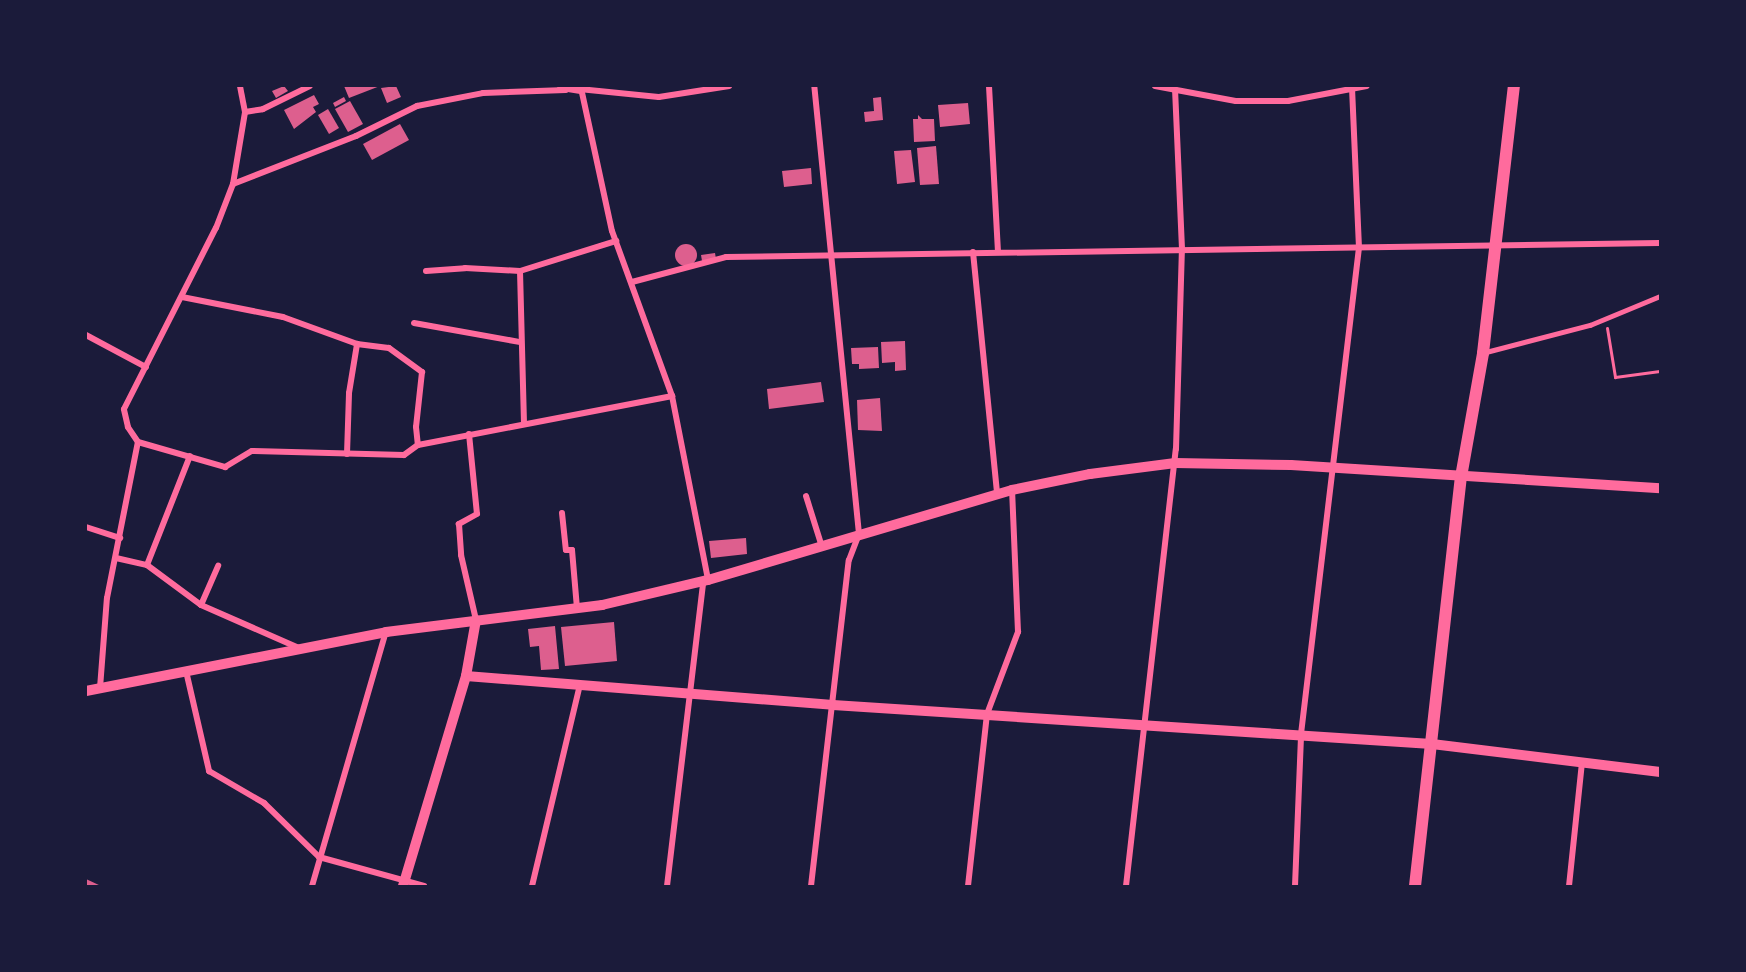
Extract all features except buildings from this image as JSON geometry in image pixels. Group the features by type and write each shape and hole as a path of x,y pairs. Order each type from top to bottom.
{"main road":[{"path":"1415,886 1461,477 1483,353 1514,86"}],"street":[{"path":"240,86 244,112 233,184 182,297 124,409 128,427 138,442 225,467 252,451 404,454 418,445 524,422 672,396"},
{"path":"244,112 263,108 310,86"},
{"path":"562,86 659,97 724,86"},
{"path":"811,886 849,560 859,534 814,86"},
{"path":"989,86 998,251"},
{"path":"1155,86 1236,101 1288,100 1367,86"},
{"path":"233,184 356,136 417,106 483,93 581,87"},
{"path":"581,87 616,241 672,396 705,581 667,886"},
{"path":"1294,886 1301,734 1359,248 1352,88"},
{"path":"1126,886 1175,463 1182,249 1175,90"},
{"path":"426,272 465,268 520,271 616,241"},
{"path":"632,282 726,257 998,251 1660,243"},
{"path":"973,252 997,494"},
{"path":"520,271 520,342 524,422"},
{"path":"182,297 283,317 357,344 389,348 422,372 418,445"},
{"path":"414,322 520,342"},
{"path":"86,335 146,367"},
{"path":"347,454 349,393 357,344"},
{"path":"404,884 466,676 476,620 461,555 459,524 477,514 469,434"},
{"path":"100,689 107,598 138,442"},
{"path":"147,565 190,456"},
{"path":"86,691 386,632 577,608 705,581 821,544 1012,490 1090,474 1175,463 1334,469 1660,488"},
{"path":"968,886 987,714 1018,632 1012,490"},
{"path":"807,496 821,544"},
{"path":"562,513 566,550 572,550 577,608"},
{"path":"86,527 120,538"},
{"path":"116,558 147,565 201,605 299,648"},
{"path":"201,605 218,566"},
{"path":"312,886 386,632"},
{"path":"186,671 209,771 264,803 319,857 404,884 424,886"},
{"path":"466,676 833,705 1432,744 1660,772"},
{"path":"532,886 580,685"},
{"path":"1569,886 1582,761"}],"lane":[{"path":"1483,353 1590,325 1660,296"}],"path":[{"path":"1605,317 1615,376 1660,371"}]}
